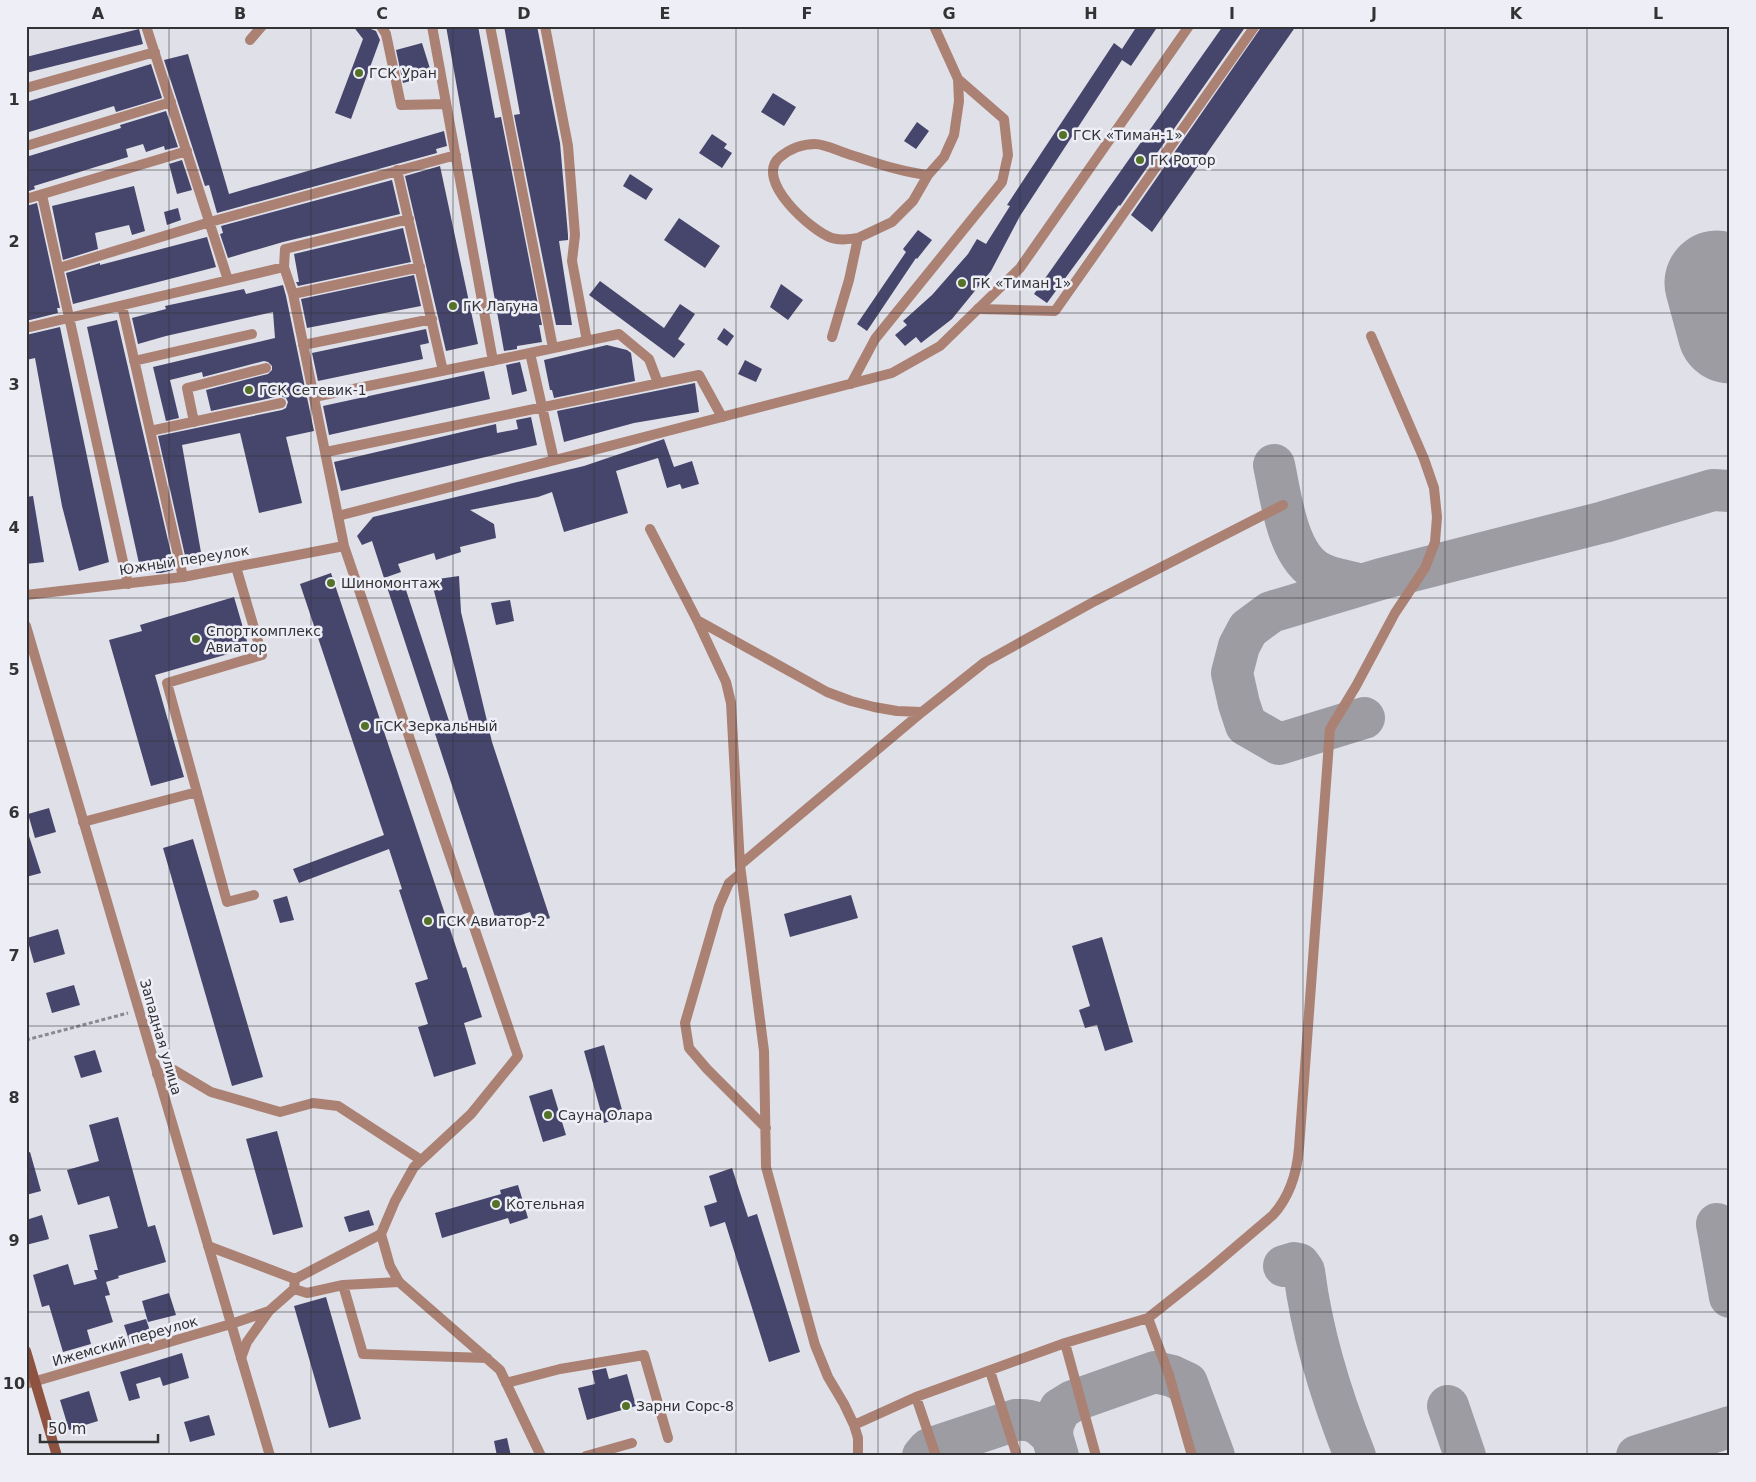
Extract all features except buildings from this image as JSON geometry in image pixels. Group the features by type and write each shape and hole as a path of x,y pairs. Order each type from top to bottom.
{"street":[{"path":"146,26 228,280"},
{"path":"250,40 262,26"},
{"path":"381,26 386,34 401,105 446,104"},
{"path":"432,26 493,361"},
{"path":"490,26 553,348"},
{"path":"545,26 568,146 575,234 572,262 587,341"},
{"path":"928,175 908,173 817,144 796,146 778,158 772,174 777,190 808,225 830,238 841,241 858,238 892,222 914,201 928,175 944,157 954,135 959,101 958,79 934,26"},
{"path":"338,516 892,373 940,346 1020,268 1189,26"},
{"path":"978,310 1055,311 1255,26"},
{"path":"26,88 155,52"},
{"path":"851,384 875,340 1002,182 1008,155 1004,119 958,79"},
{"path":"26,146 171,102"},
{"path":"26,199 187,151"},
{"path":"59,268 210,222 456,154"},
{"path":"397,170 443,371"},
{"path":"42,194 128,584"},
{"path":"241,1358 247,1342 269,1311 294,1284 381,1234 395,1201 414,1167 471,1114 518,1056 344,546 293,294 284,268 285,250 409,219"},
{"path":"832,337 850,280 858,238"},
{"path":"293,294 420,267"},
{"path":"26,328 284,268"},
{"path":"122,306 183,577"},
{"path":"303,345 432,319"},
{"path":"134,361 252,334"},
{"path":"314,397 619,334 649,359 658,383"},
{"path":"854,1425 916,1398 1065,1343 1148,1318 1273,1215 1286,1197 1297,1166 1330,729 1396,613 1425,568 1435,542 1437,518 1434,488 1424,459 1371,336"},
{"path":"530,353 554,460"},
{"path":"194,422 186,388 266,368"},
{"path":"326,452 700,375 722,417"},
{"path":"150,431 281,403"},
{"path":"766,1128 689,1048 685,1023 719,906 729,884 740,869 922,712 985,662 1095,601 1283,505"},
{"path":"650,529 698,620 726,682 731,703 740,869 764,1051 766,1167 815,1345 828,1377 854,1425 858,1438 858,1456"},
{"name":"Южный переулок","path":"26,595 183,577 344,546"},
{"path":"236,567 262,655 167,683 227,902 254,894"},
{"path":"698,620 827,692 874,707 897,711 922,712"},
{"name":"Западная улица","path":"26,626 270,1456"},
{"path":"83,822 197,792"},
{"path":"157,1074 174,1070 211,1092 280,1112 314,1103 338,1106 421,1160"},
{"path":"381,1234 390,1266 399,1282 500,1370 541,1456"},
{"path":"208,1246 294,1284 307,1293 343,1285 399,1282"},
{"path":"343,1285 364,1354 487,1358"},
{"name":"Ижемский переулок","path":"30,1383 269,1311"},
{"path":"1148,1318 1169,1375 1192,1456"},
{"path":"1065,1343 1096,1456"},
{"path":"26,1351 30,1383 56,1456"},
{"path":"506,1383 560,1369 644,1355 668,1438"},
{"path":"990,1371 1017,1456"},
{"path":"916,1398 936,1456"},
{"path":"586,1456 632,1443"}],"path":[{"path":"26,1040 138,1011"}],"taxiway":[{"path":"1274,465 1287,525 1300,554 1309,565 1320,573 1361,585"},
{"path":"1364,718 1279,744 1246,725 1232,673 1239,646 1248,629 1271,612 1381,579 1604,522 1713,490 1730,491"},
{"path":"1717,1224 1730,1297"},
{"path":"1284,1266 1294,1263 1299,1264 1304,1271 1317,1342 1338,1411 1355,1456"},
{"path":"1058,1456 1052,1436 1053,1424 1060,1409 1073,1401 1155,1372 1172,1376 1187,1383 1214,1456"},
{"path":"1448,1406 1465,1456"},
{"path":"923,1456 929,1449 1016,1420 1028,1420 1036,1423 1052,1436"},
{"path":"1637,1456 1730,1427"}],"runway":[{"path":"1717,283 1730,331"}],"place":[{"name":"ГСК Уран","path":"359,73"},
{"name":"ГСК «Тиман-1»","path":"1063,135"},
{"name":"ГК Ротор","path":"1140,160"},
{"name":"ГК «Тиман 1»","path":"962,283"},
{"name":"ГК Лагуна","path":"453,306"},
{"name":"ГСК Сетевик-1","path":"249,390"},
{"name":"Шиномонтаж","path":"331,583"},
{"name":"Спорткомплекс Авиатор","path":"196,639"},
{"name":"ГСК Зеркальный","path":"365,726"},
{"name":"ГСК Авиатор-2","path":"428,921"},
{"name":"Сауна Олара","path":"548,1115"},
{"name":"Котельная","path":"496,1204"},
{"name":"Зарни Сорс-8","path":"626,1406"}]}
